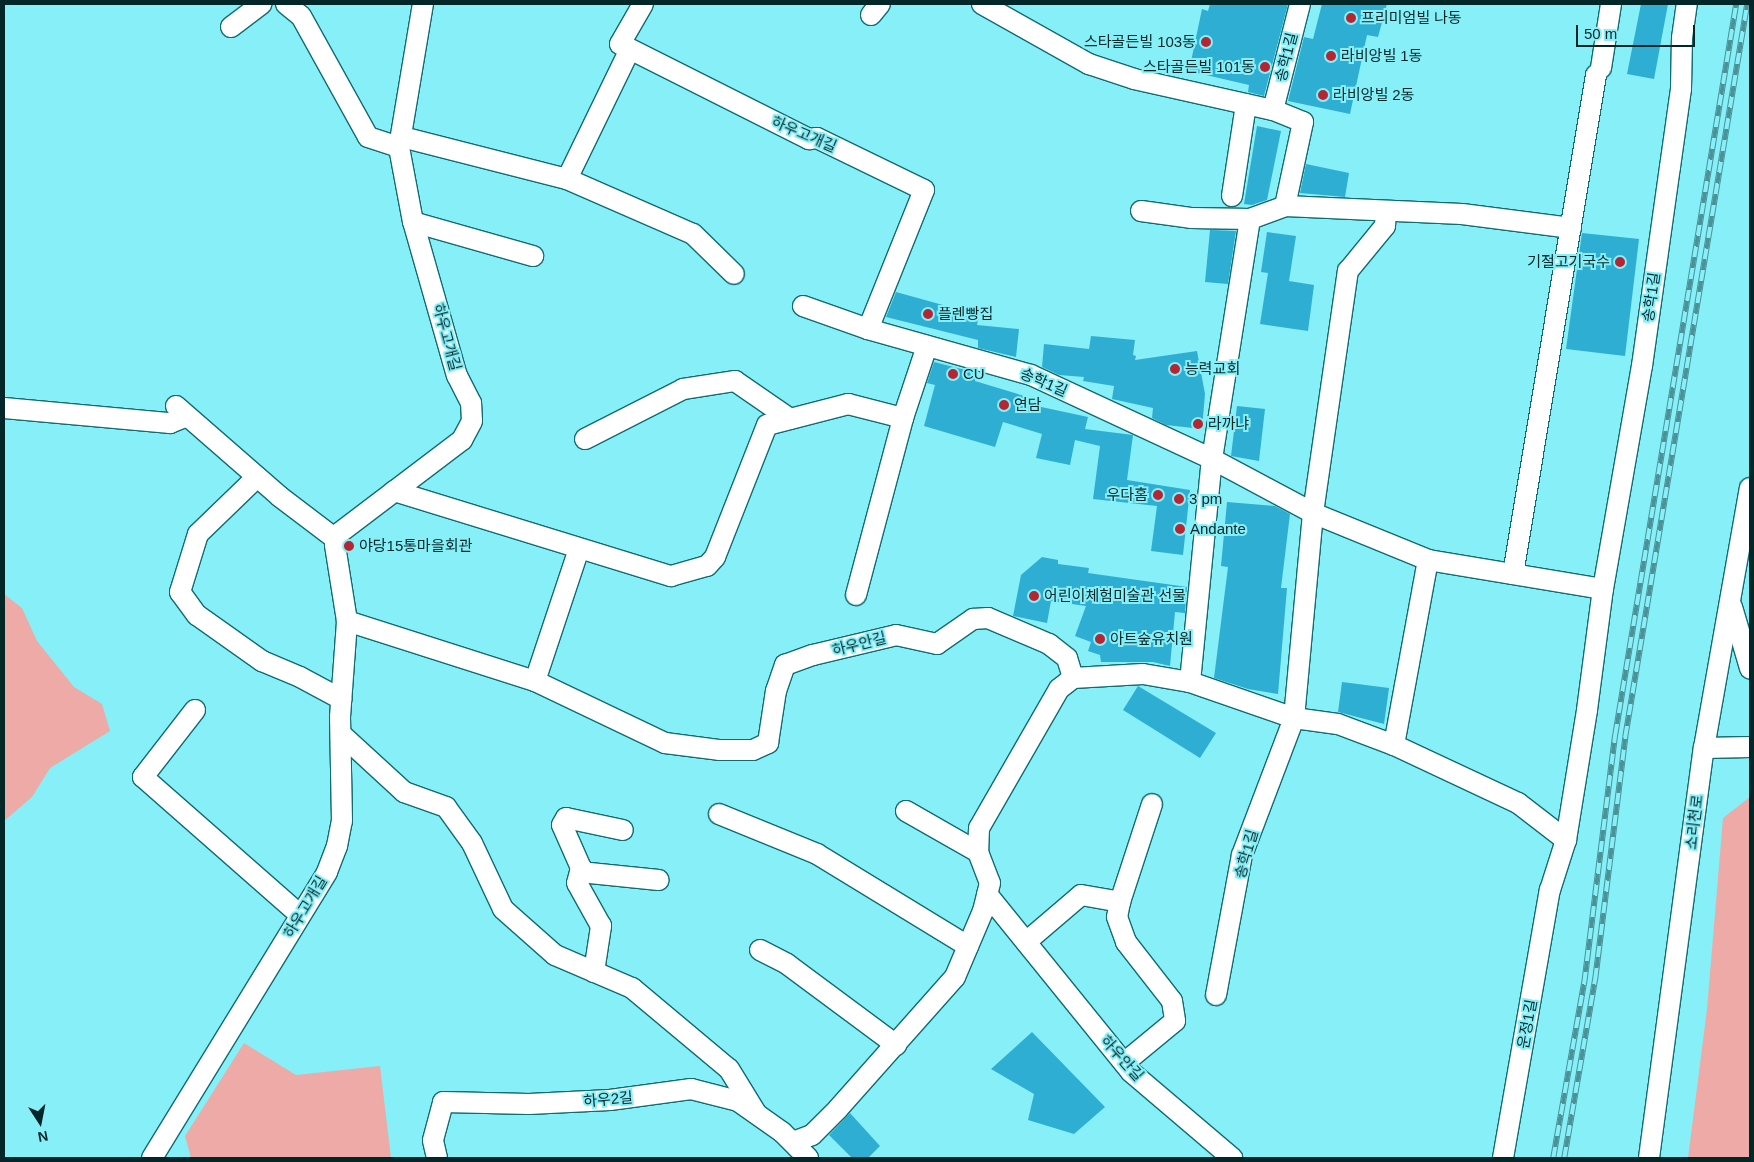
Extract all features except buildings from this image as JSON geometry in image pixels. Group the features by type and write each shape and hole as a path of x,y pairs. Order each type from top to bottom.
{"street":[{"path":"231,27 260,4"},
{"path":"286,4 301,16 368,137 462,150 566,179 693,234 734,274"},
{"name":"하우고개길","path":"152,1158 327,872 337,846 342,821 341,700 347,621 337,540 338,534 462,440 472,421 471,403 457,376 413,222 400,142 423,4"},
{"path":"566,179 630,49 620,44 643,4"},
{"path":"982,4 1089,64 1134,79 1273,110 1304,122 1285,206"},
{"name":"송학1길","path":"1273,110 1300,4"},
{"path":"1513,574 1611,4"},
{"name":"송학1길","path":"1550,890 1566,840 1603,589 1642,366 1681,89 1682,38 1687,4"},
{"name":"하우고개길","path":"630,49 809,139 817,138 924,190 868,329"},
{"path":"1232,196 1246,104"},
{"path":"1142,211 1190,218 1250,219 1285,206 1386,213 1462,214 1571,228"},
{"name":"송학1길","path":"1216,996 1242,855 1294,718 1313,513 1348,271 1385,226 1386,213"},
{"path":"1190,682 1212,459 1250,219"},
{"path":"413,222 533,256"},
{"name":"송학1길","path":"804,306 868,329 1031,375 1212,459 1313,513 1428,560 1603,589"},
{"path":"856,595 903,418 927,346"},
{"path":"585,439 682,390 735,381 790,419"},
{"path":"394,491 579,550 671,576 707,566 716,557 767,425 848,404 903,418"},
{"path":"4,408 170,423 181,411 256,477 337,540"},
{"path":"256,477 198,534 180,592 197,615 262,661 300,677 341,700"},
{"name":"소리천로","path":"1649,1158 1704,748 1731,606 1750,488"},
{"path":"347,621 535,681 579,550"},
{"path":"1394,745 1428,560"},
{"path":"1731,606 1750,668"},
{"name":"하우안길","path":"535,681 665,743 718,750 753,750 768,744 776,691 785,665 896,635 937,644 973,619 988,618 1049,644 1067,658 1073,678"},
{"path":"793,1142 812,1134 896,1045 955,977 990,883 978,852 979,828 1059,689 1073,678 1143,674 1190,682 1294,718 1338,724 1394,745 1518,803 1566,840"},
{"path":"195,710 143,777 300,915"},
{"path":"341,734 404,792 446,807 472,843 503,909 555,955 632,988 729,1069 756,1114"},
{"path":"1704,748 1750,747"},
{"path":"1124,1063 1176,1021 1172,1001 1126,942 1117,917 1120,902 1152,804"},
{"path":"906,811 978,852"},
{"path":"719,814 817,854 968,946"},
{"path":"594,972 602,926 578,883 580,872 562,825 566,818 623,830"},
{"path":"580,872 659,880"},
{"name":"운정1길","path":"1503,1158 1550,890"},
{"name":"하우안길","path":"987,894 1124,1063 1232,1158"},
{"path":"1026,942 1081,895 1120,902"},
{"path":"760,950 787,964 896,1045"},
{"name":"하우2길","path":"437,1158 433,1140 443,1102 529,1104 610,1100 691,1089 738,1101 793,1142 808,1158"}],"shaded area":[{"path":"4,594 22,608 37,641 74,687 102,704 110,731 50,768 32,797 4,821"},
{"path":"1750,797 1750,1158 1688,1158 1707,1009 1723,818"},
{"path":"244,1043 296,1075 380,1066 391,1158 191,1158 185,1136"}],"railway":[{"path":"1553,1158 1584,983 1615,735 1736,4"},
{"path":"1564,1158 1595,979 1625,737 1747,4"}],"place":[{"name":"프리미엄빌 나동","path":"1351,18"},
{"name":"스타골든빌 103동","path":"1206,42"},
{"name":"라비앙빌 1동","path":"1331,56"},
{"name":"스타골든빌 101동","path":"1265,67"},
{"name":"라비앙빌 2동","path":"1323,95"},
{"name":"기절고기국수","path":"1620,262"},
{"name":"플렌빵집","path":"928,314"},
{"name":"능력교회","path":"1175,369"},
{"name":"CU","path":"953,374"},
{"name":"연담","path":"1004,405"},
{"name":"라까냐","path":"1198,424"},
{"name":"우다홈","path":"1158,495"},
{"name":"3 pm","path":"1179,499"},
{"name":"Andante","path":"1180,529"},
{"name":"야당15통마을회관","path":"349,546"},
{"name":"어린이체험미술관 선물","path":"1034,596"},
{"name":"아트숲유치원","path":"1100,639"}]}
